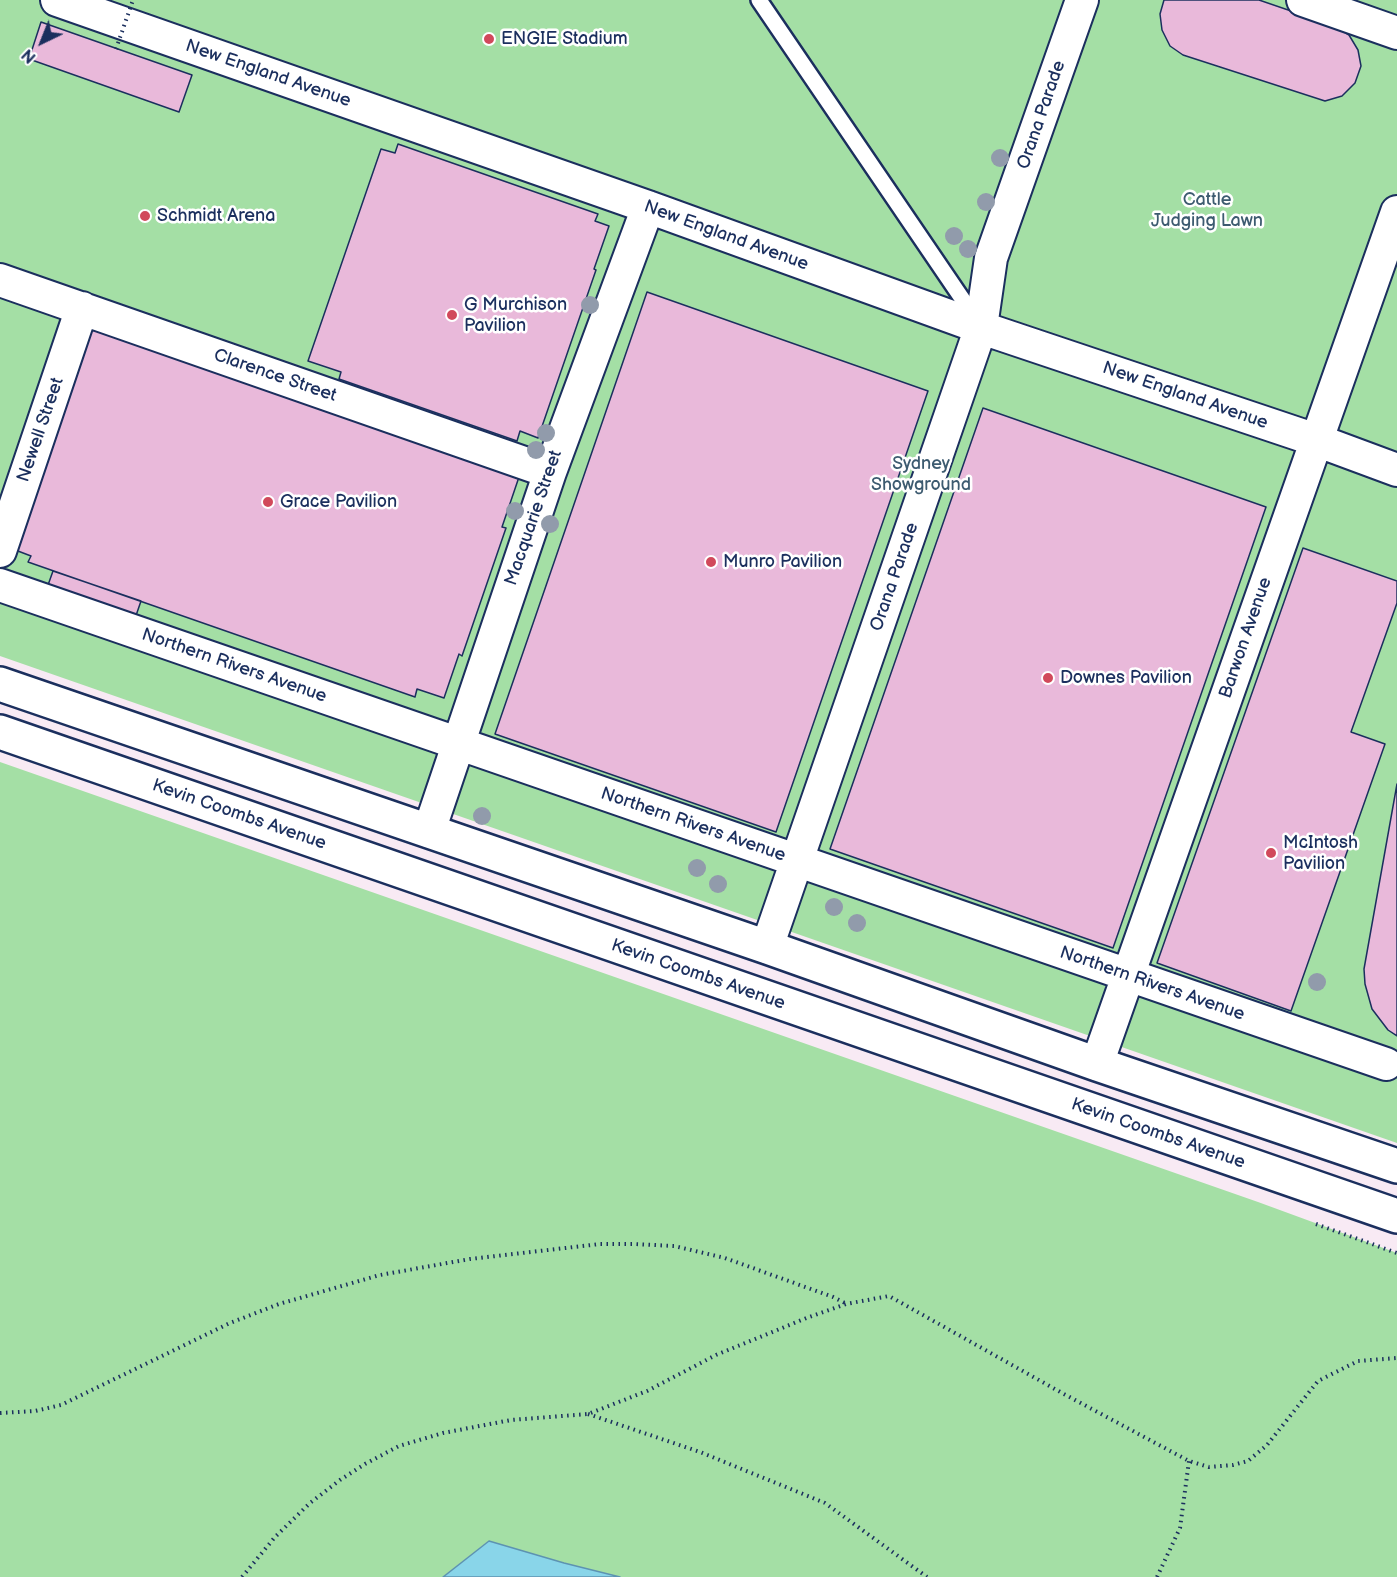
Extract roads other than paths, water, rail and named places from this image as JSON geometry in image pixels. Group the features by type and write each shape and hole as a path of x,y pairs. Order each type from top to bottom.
{"main road":[{"path":"0,684 1397,1166"},
{"name":"Kevin Coombs Avenue","path":"0,732 1397,1216"},
{"path":"752,994 767,947"}],"street":[{"name":"New England Avenue","path":"57,0 648,207 981,327 1316,440 1397,470"},
{"name":"Orana Parade","path":"767,947 981,327 991,258 1082,0"},
{"path":"1303,0 1397,33"},
{"name":"Macquarie Street","path":"429,831 550,472 648,207"},
{"name":"Barwon Avenue","path":"1097,1064 1397,212"},
{"name":"Clarence Street","path":"0,280 550,472"},
{"name":"Newell Street","path":"0,551 82,308"},
{"name":"Northern Rivers Avenue","path":"0,585 1386,1064"}],"lane":[{"path":"759,0 981,327"}],"water":[{"path":"489,1541 564,1563 620,1577 443,1577"}],"place":[{"name":"ENGIE Stadium","path":"489,39"},
{"name":"Schmidt Arena","path":"145,216"},
{"name":"G Murchison Pavilion","path":"452,315"},
{"name":"Grace Pavilion","path":"268,502"},
{"name":"Munro Pavilion","path":"711,562"},
{"name":"Downes Pavilion","path":"1048,678"},
{"name":"McIntosh Pavilion","path":"1271,853"}],"park label":[{"name":"Cattle Judging Lawn","path":"1207,210"},
{"name":"Sydney Showground","path":"921,474"}]}
